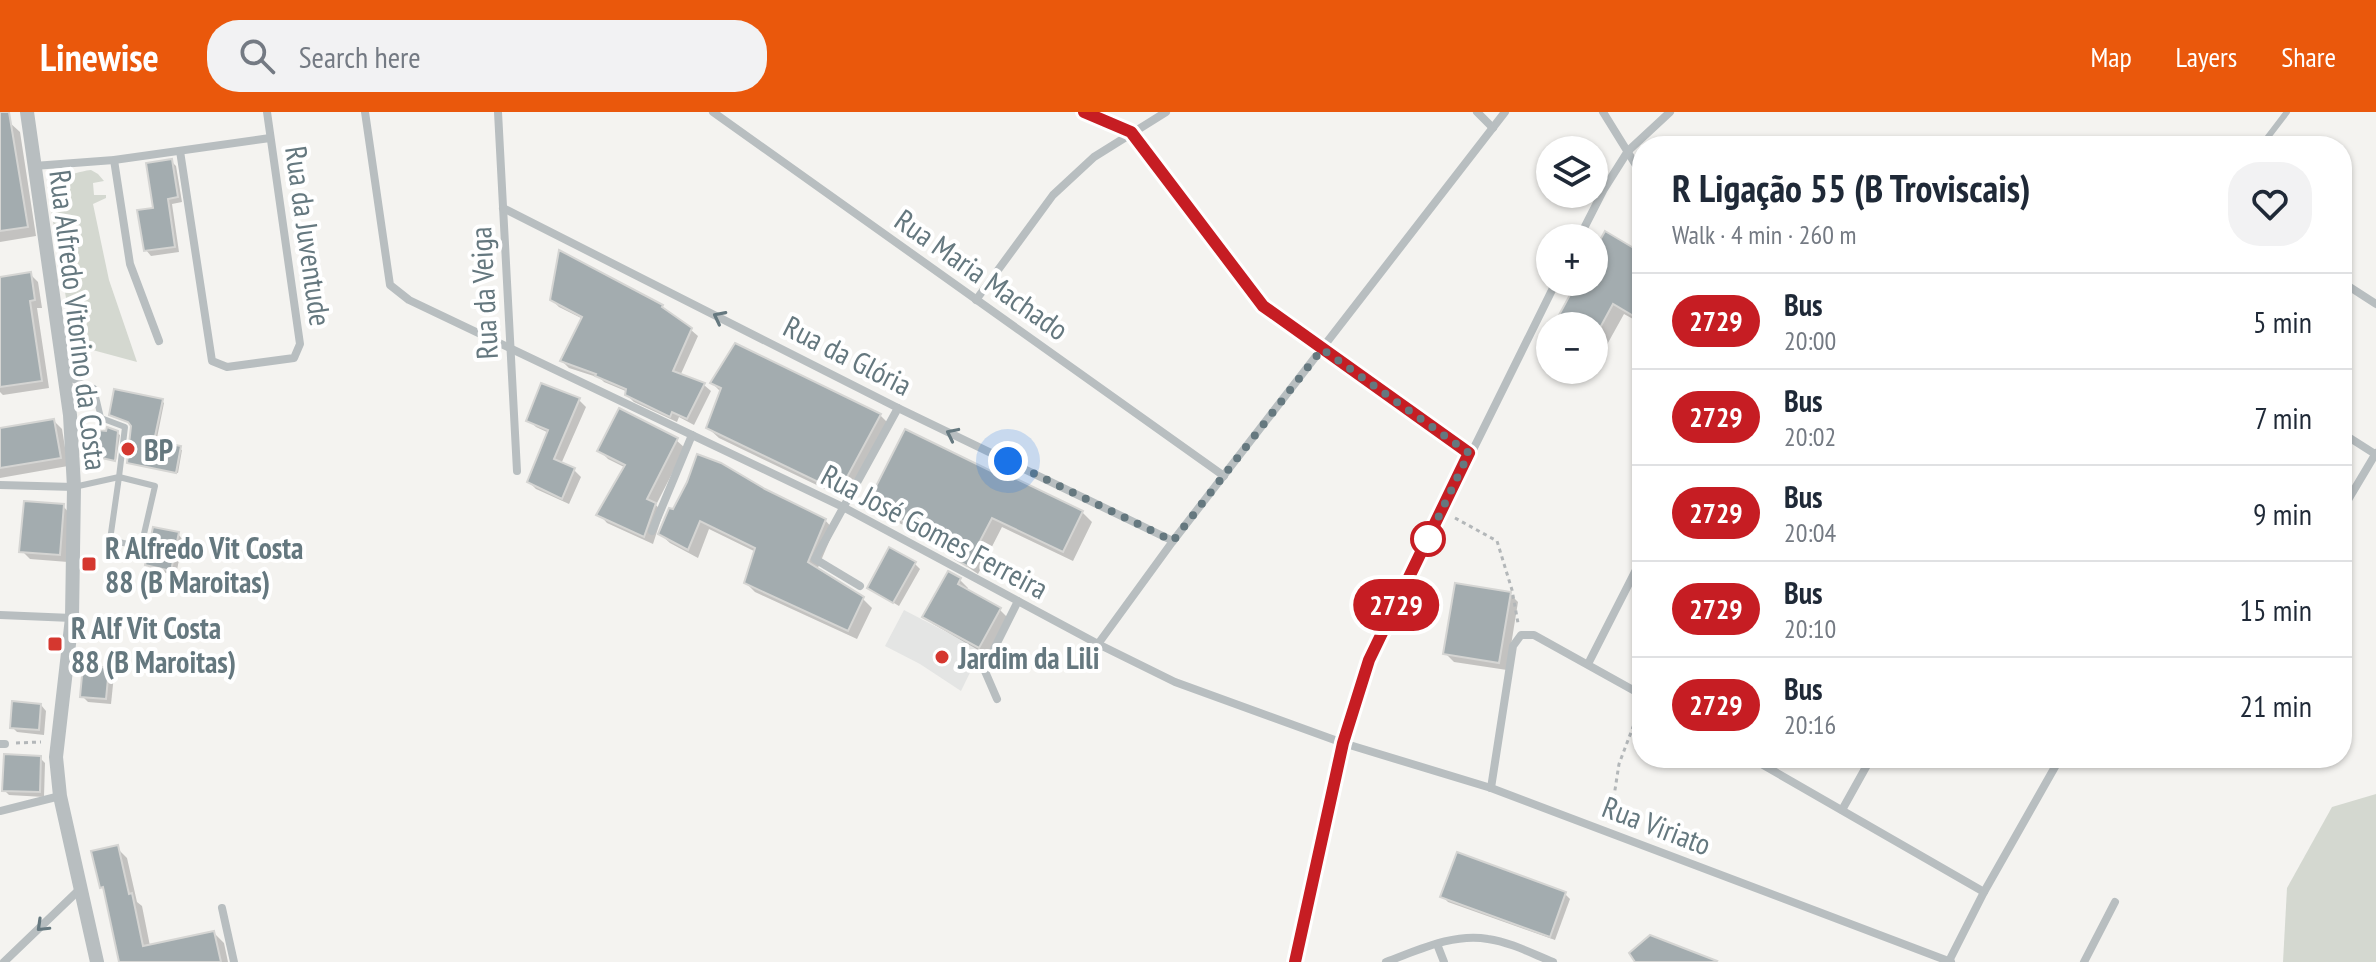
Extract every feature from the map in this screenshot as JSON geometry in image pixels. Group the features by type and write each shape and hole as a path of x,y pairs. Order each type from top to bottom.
{"street":[{"name":"Rua Alfredo Vitorino da Costa","path":"27,112 70,415 74,487 72,618 56,757 60,796 97,962"},
{"name":"Rua da Juventude","path":"180,151 212,361 227,367 294,358 300,344 267,112"},
{"name":"Rua José Gomes Ferreira","path":"365,112 390,285 409,300 843,507 1175,682 1343,743"},
{"name":"Rua da Veiga","path":"498,112 517,471"},
{"name":"Rua Maria Machado","path":"713,112 1224,476"},
{"path":"1084,112 1131,132 1263,306 1469,453"},
{"path":"976,300 1053,195 1094,157 1166,112"},
{"path":"1477,112 1493,128"},
{"path":"1098,644 1173,541 1505,112"},
{"path":"1603,112 1632,158"},
{"path":"1644,136 1670,112"},
{"path":"34,166 114,160 270,138"},
{"path":"1586,224 1604,189 1632,147"},
{"path":"114,160 130,264 159,341"},
{"name":"Rua da Glória","path":"503,208 898,408 1173,541"},
{"path":"2352,288 2376,304"},
{"path":"1295,962 1343,743 1369,660 1549,296"},
{"path":"860,586 815,559 898,408"},
{"path":"652,531 692,435"},
{"path":"2352,439 2375,454 2352,493"},
{"path":"0,485 74,487"},
{"path":"1588,664 1632,578"},
{"path":"997,699 984,669 1018,601"},
{"path":"0,615 72,618"},
{"path":"1491,788 1513,646 1521,635 1534,635 1632,689"},
{"name":"Rua Viriato","path":"1343,743 1491,788 1950,962"},
{"path":"1768,768 1984,892"},
{"path":"1842,810 1865,768"},
{"path":"1950,962 1984,892 2054,768"},
{"path":"0,811 60,796"},
{"path":"4,962 80,889"},
{"path":"2084,962 2115,902"},
{"path":"222,908 234,962"},
{"path":"1386,962 1464,937 1491,939 1553,962"},
{"path":"1437,944 1444,962"}],"lane":[{"path":"2269,136 2287,112"},
{"path":"64,376 94,388 101,418 125,427 119,477 110,540 141,547 155,486 119,477 74,487"}],"path":[{"path":"1442,510 1497,541 1512,590 1521,635"},
{"path":"1609,833 1619,764 1632,729"},
{"path":"2,744 57,741"}],"shaded area":[{"path":"91,170 104,181 93,183 94,195 106,195 106,198 93,204 109,280 137,362 74,345 50,204 64,180 75,173"},
{"name":"Jardim da Lili","path":"904,610 981,650 961,691 885,646"},
{"path":"2376,794 2376,962 2283,962 2287,888 2332,807"}],"building":[{"path":"0,112 9,112 28,227 0,231"},
{"path":"172,159 178,197 168,199 175,247 144,251 137,210 153,208 146,163"},
{"path":"1608,233 1632,247 1632,315 1613,304 1608,313 1561,312 1569,296 1608,296"},
{"path":"559,250 663,305 692,328 673,371 705,383 687,419 672,412 670,417 625,395 626,389 560,361 582,317 550,300"},
{"path":"31,272 35,300 30,301 42,381 0,387 0,277"},
{"path":"735,343 881,414 839,492 706,428 721,388 710,383"},
{"path":"541,383 580,398 554,459 575,468 562,499 527,482 548,430 526,421"},
{"path":"114,389 163,399 154,441 181,446 176,473 127,463 131,426 109,415"},
{"path":"619,408 678,438 647,499 656,503 644,537 596,515 625,465 597,451"},
{"path":"54,419 61,458 0,468 0,428"},
{"path":"107,427 118,431 115,461 93,456 98,430 106,431"},
{"path":"905,429 1083,511 1063,552 992,518 967,566 955,559 957,555 938,545 941,539 867,504"},
{"path":"697,454 721,463 826,519 808,562 864,597 848,631 744,583 755,548 700,521 688,550 658,534 669,508 673,509 687,482"},
{"path":"24,501 64,504 60,555 19,552"},
{"path":"153,527 179,532 171,571 145,565"},
{"path":"889,547 916,562 893,603 867,588"},
{"path":"948,571 961,578 958,584 1001,608 979,648 922,617"},
{"path":"1455,583 1511,592 1499,663 1443,654"},
{"path":"83,665 109,668 106,699 80,697"},
{"path":"12,701 41,704 39,730 10,728"},
{"path":"4,754 41,756 40,792 2,791"},
{"path":"118,845 143,946 214,931 221,962 119,962 103,887 100,888 91,851"},
{"path":"1457,852 1566,892 1550,937 1440,897"},
{"path":"1650,935 1717,961 1635,962 1629,953"}],"bus line":[{"name":"2729","path":"1084,112 1131,132 1263,306 1469,453 1369,660 1343,743 1295,962"}],"place":[{"name":"BP","path":"128,449"},
{"name":"R Alfredo Vit Costa 88 (B Maroitas)","path":"89,564"},
{"name":"R Alf Vit Costa 88 (B Maroitas)","path":"55,644"},
{"name":"Jardim da Lili","path":"942,657"}],"route":[{"path":"1008,461 1173,541 1322,349 1469,453 1428,539"}]}
